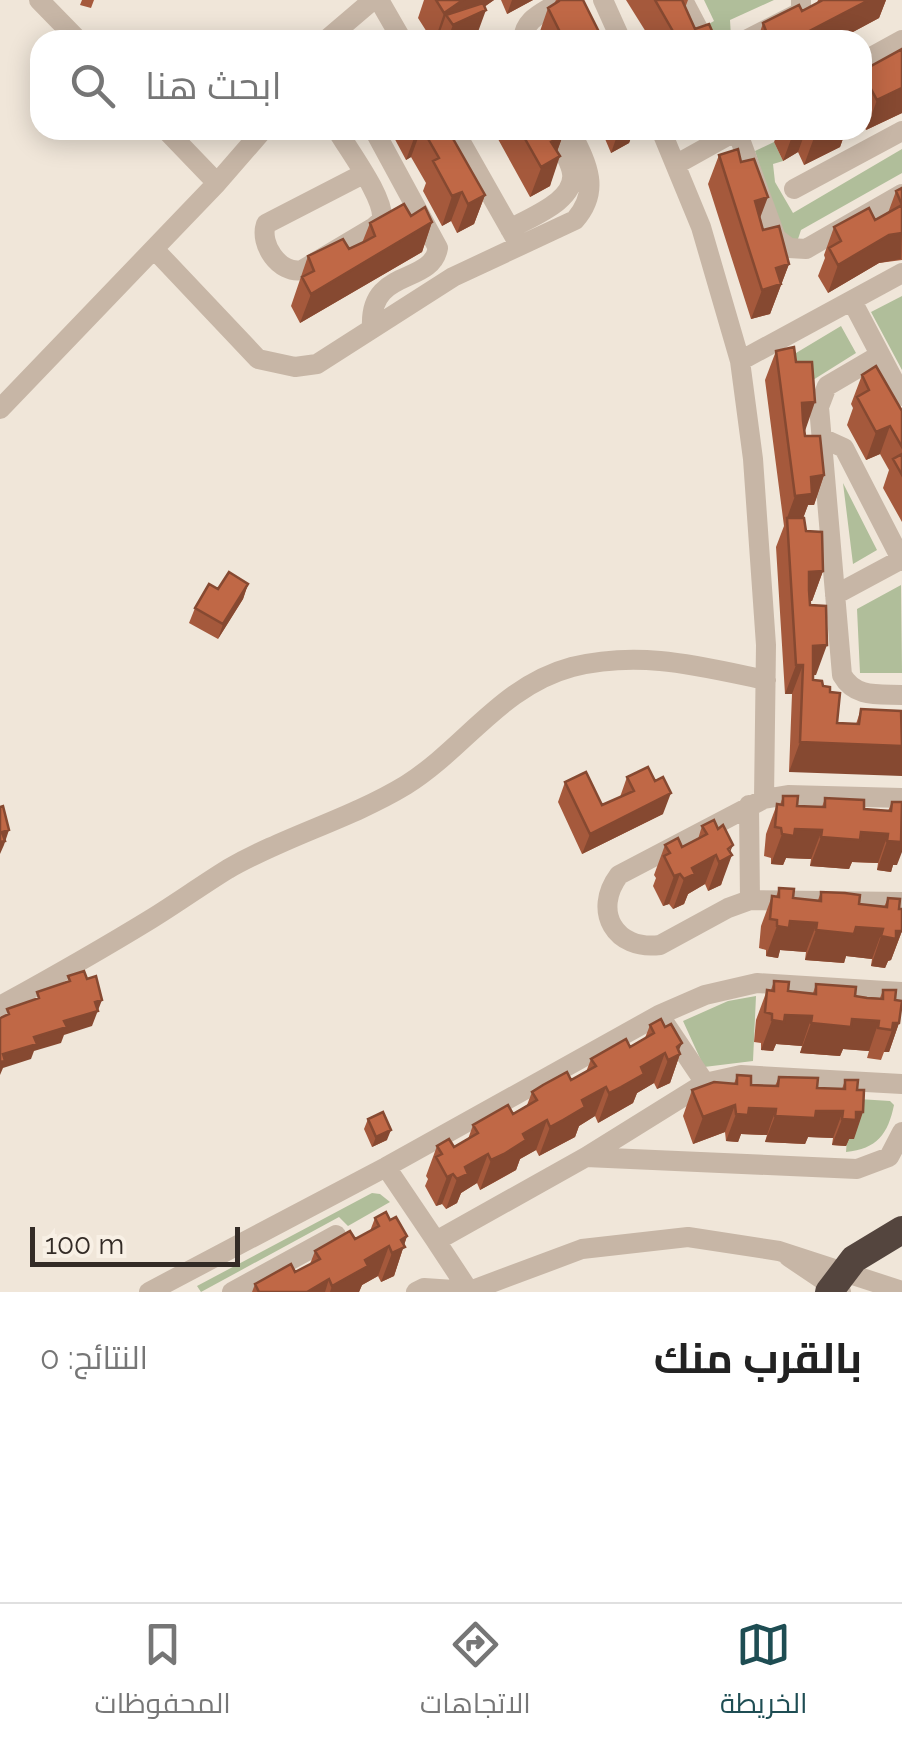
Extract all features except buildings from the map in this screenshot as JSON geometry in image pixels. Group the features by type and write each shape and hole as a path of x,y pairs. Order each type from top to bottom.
{"highway":[{"path":"836,1286 865,1250 902,1230"}],"street":[{"path":"39,0 68,30"},
{"path":"338,30 376,0 396,30"},
{"path":"526,30 529,21 562,0"},
{"path":"603,0 616,30"},
{"path":"682,0 698,30"},
{"path":"765,30 802,9 801,0"},
{"path":"872,56 902,40"},
{"path":"794,189 902,132"},
{"path":"176,140 217,183"},
{"path":"0,409 254,140"},
{"path":"343,140 363,174 383,209 378,224 302,270 292,272 281,266 264,236 266,224 363,174"},
{"path":"372,327 372,307 378,296 433,261 438,248 379,140"},
{"path":"460,140 515,238"},
{"path":"154,249 258,359 295,367 317,364 515,238 562,198 571,187 572,172 556,140"},
{"path":"515,238 574,220 589,199 590,174 575,140"},
{"path":"666,140 701,227 740,361 759,524 766,680 750,900"},
{"path":"677,164 720,140"},
{"path":"742,140 776,238 789,248 806,249 902,194"},
{"path":"740,361 902,274"},
{"path":"852,301 902,396"},
{"path":"880,355 834,381 823,392 819,407 840,668 845,681 862,693 902,694"},
{"path":"822,438 844,448 902,560 835,596"},
{"path":"0,1006 228,870 284,840 377,802 400,788 514,692 567,668 612,659 652,658 702,664 766,680"},
{"path":"902,798 788,796 756,802 620,875 608,896 607,908 616,931 625,940 648,947 660,945 750,900 902,902"},
{"path":"0,993 94,952"},
{"path":"149,1292 179,1285 659,1015 705,995 757,983 902,992"},
{"path":"659,1015 705,1083"},
{"path":"436,1242 586,1158 705,1083 742,1075 902,1084"},
{"path":"586,1158 857,1169 889,1158 902,1132"},
{"path":"386,1167 468,1291"},
{"path":"232,1292 336,1235"},
{"path":"416,1292 424,1288 468,1291 582,1249 688,1237 780,1251 836,1286 902,1290"}],"green space":[{"path":"704,0 774,0 730,20 731,30 710,30 707,25 714,21"},
{"path":"774,142 783,161 773,164 775,182 793,213 902,149 902,173 801,230 797,242 784,241 755,151"},
{"path":"902,296 902,370 871,312"},
{"path":"841,326 856,353 805,385 791,356"},
{"path":"843,483 877,550 853,564"},
{"path":"901,585 902,673 860,673 857,609"},
{"path":"756,996 753,1061 704,1067 683,1021 728,1001"},
{"path":"827,1097 890,1101 894,1105 879,1138 866,1147 846,1152 847,1139"},
{"path":"372,1193 390,1202 348,1226 339,1217 201,1292 197,1286"}]}
